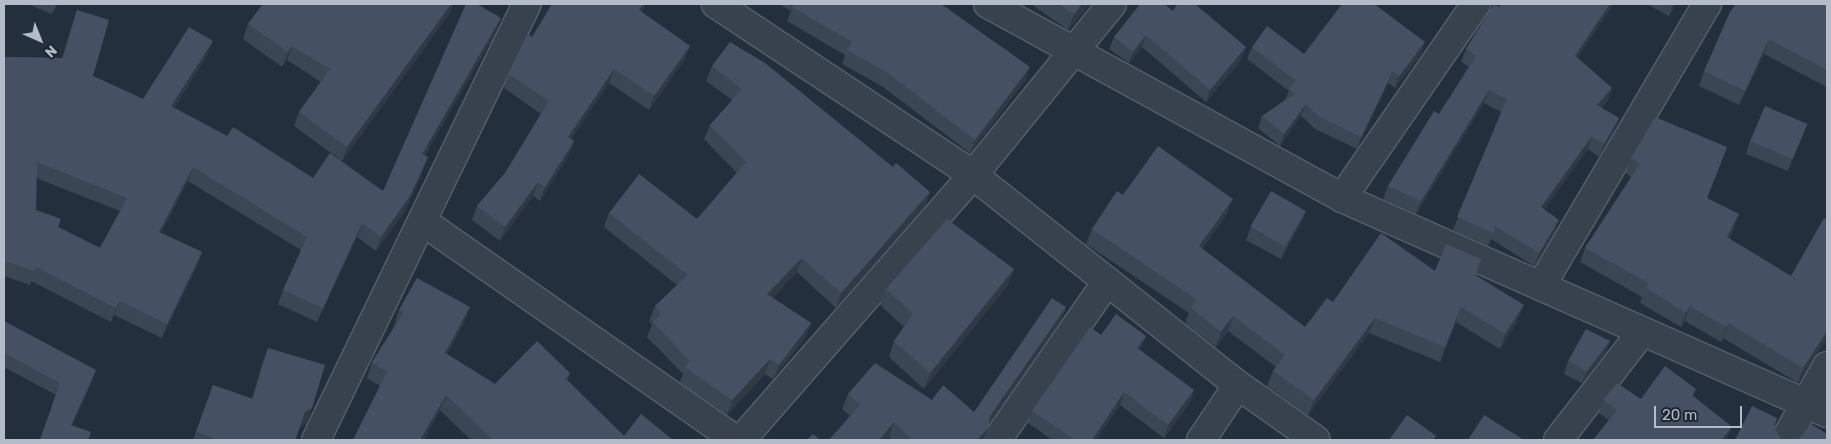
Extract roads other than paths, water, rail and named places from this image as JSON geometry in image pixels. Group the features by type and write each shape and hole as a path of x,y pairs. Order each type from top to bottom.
{"street":[{"path":"316,440 527,4"},
{"path":"716,4 973,175 1238,385 1316,440"},
{"path":"988,4 1075,49 1342,198 1817,409"},
{"path":"741,440 973,175 1112,4"},
{"path":"1342,198 1476,4"},
{"path":"1541,286 1707,4"},
{"path":"422,221 736,440"},
{"path":"997,440 1107,282"},
{"path":"1558,440 1642,332"},
{"path":"1785,440 1817,409 1827,366"},
{"path":"1201,440 1238,385"}]}
